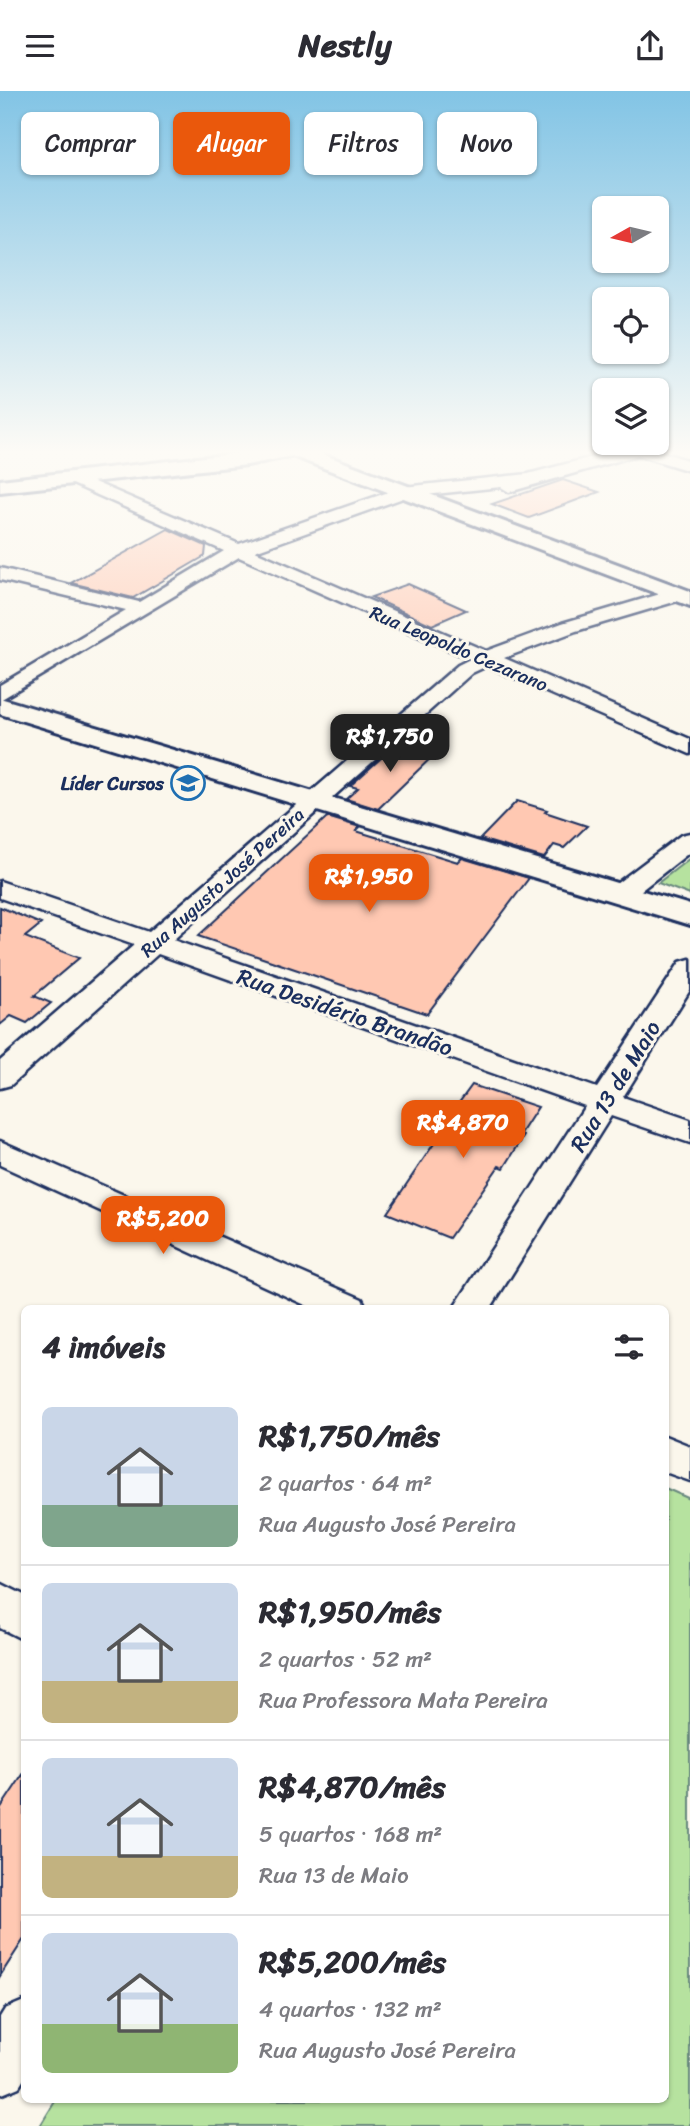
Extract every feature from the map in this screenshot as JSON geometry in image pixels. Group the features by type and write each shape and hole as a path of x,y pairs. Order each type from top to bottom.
{"street":[{"name":"Rua Leopoldo Cezarano","path":"222,546 690,747"},
{"path":"0,694 235,552 252,546"},
{"path":"550,546 686,594"},
{"path":"0,574 142,608"},
{"name":"Rua Augusto José Pereira","path":"0,1078 450,680 484,659 686,594"},
{"path":"0,706 690,915"},
{"path":"621,893 690,840"},
{"name":"Rua Desidério Brandão","path":"0,889 151,945 690,1132"},
{"name":"Rua 13 de Maio","path":"474,1305 690,968"},
{"path":"0,1152 340,1305"},
{"path":"669,1455 690,1464"},
{"path":"0,1604 21,1617"},
{"path":"0,2068 21,2033"}],"green space":[{"path":"690,858 690,895 658,883"},
{"path":"669,1490 690,1499 690,2126 40,2126 54,2103 669,2103"}],"building":[{"path":"138,546 206,546 205,556 133,598 71,583"},
{"path":"408,584 466,610 432,625 371,597"},
{"path":"400,741 438,751 378,809 346,799 358,788 350,786"},
{"path":"517,801 587,826 564,848 554,845 544,858 480,839"},
{"path":"327,817 360,827 356,831 458,862 462,858 529,878 427,1014 198,936"},
{"path":"0,907 41,924 25,937 79,958 34,996 51,1003 27,1023 11,1016 0,1025"},
{"path":"472,1085 538,1107 504,1168 499,1166 449,1238 387,1213 435,1142 431,1141"},
{"path":"21,1778 21,1944 0,1976 0,1809"}],"place":[{"name":"Líder Cursos","path":"188,783"}]}
